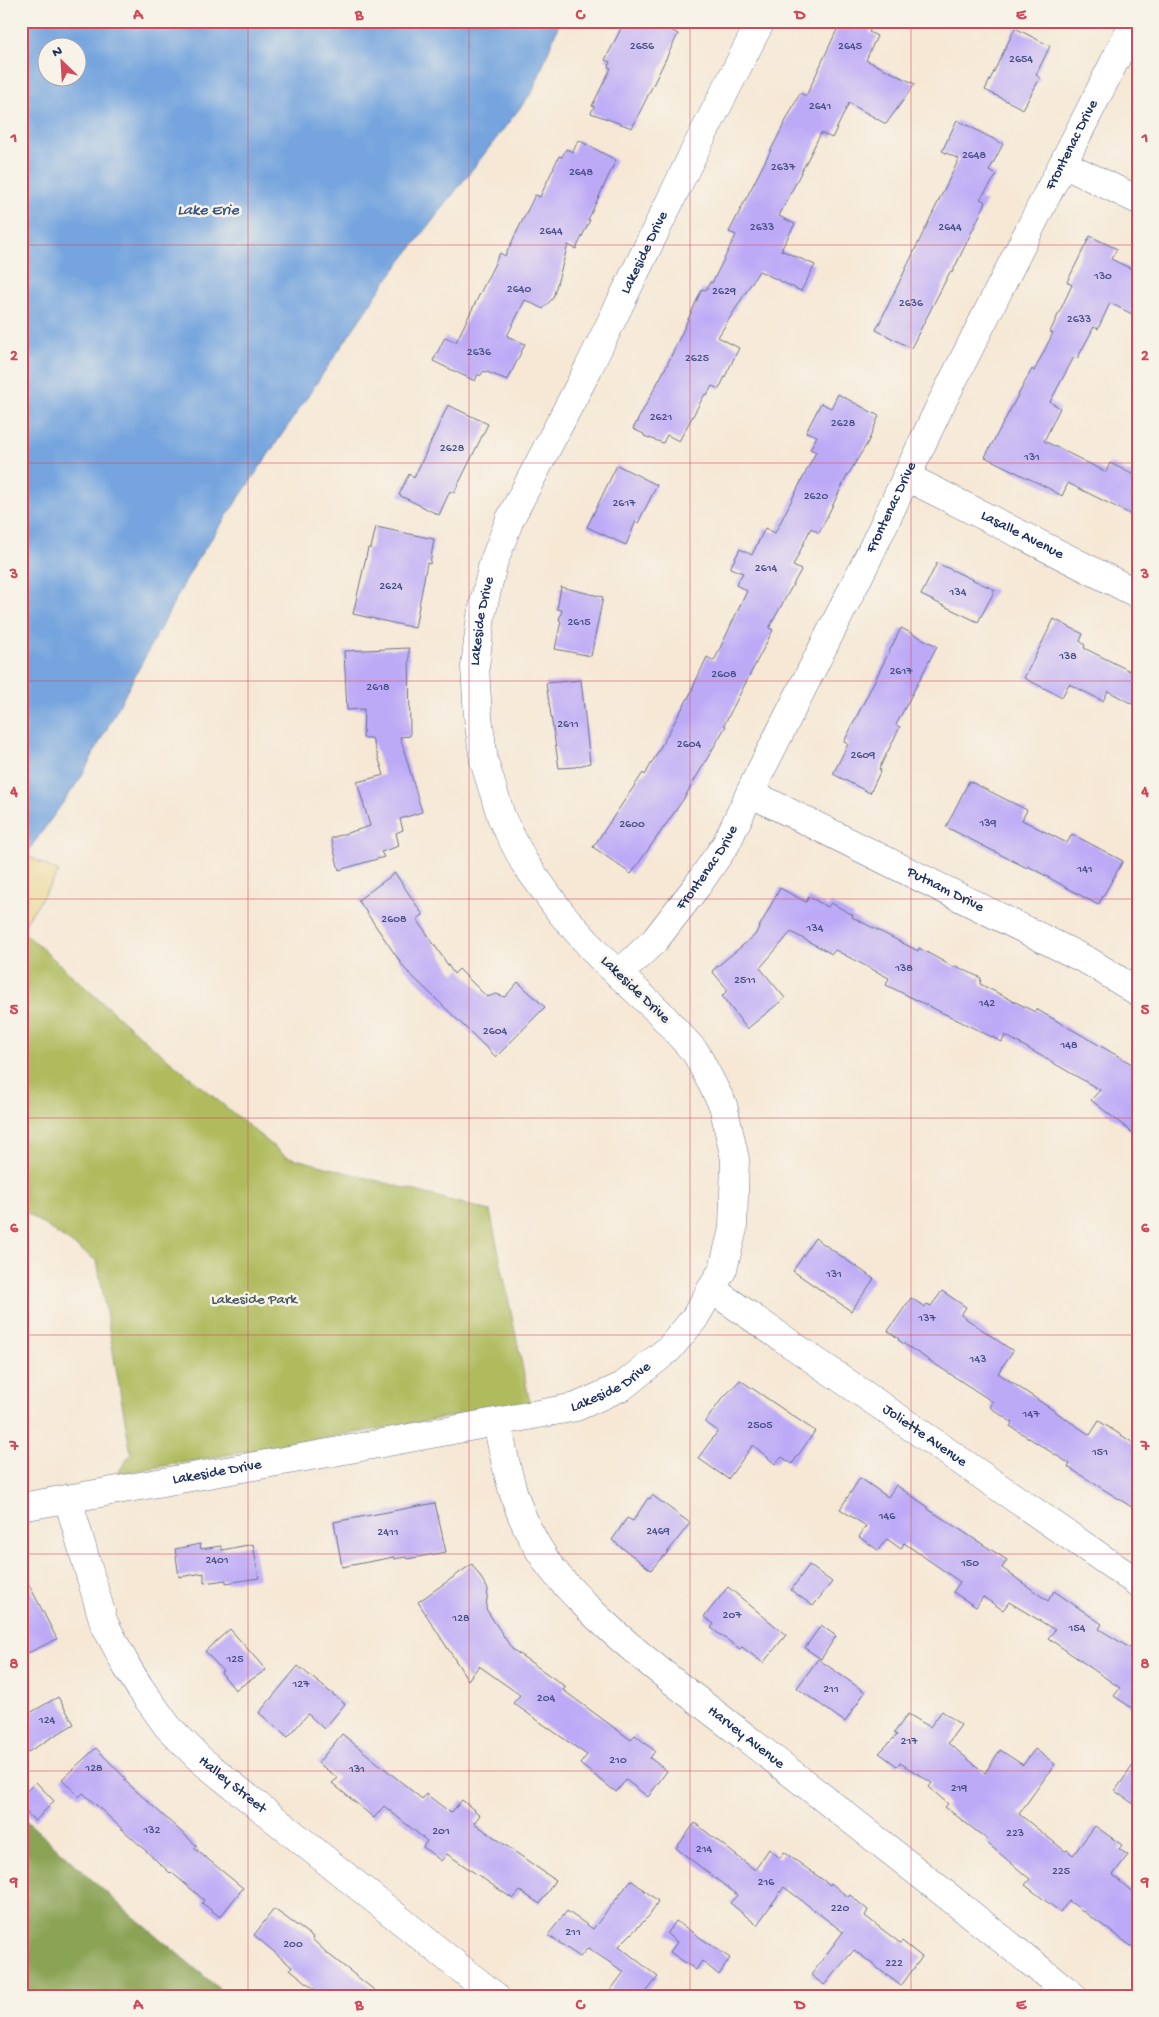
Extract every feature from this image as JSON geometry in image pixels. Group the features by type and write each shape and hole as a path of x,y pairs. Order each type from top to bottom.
{"street":[{"name":"Lakeside Drive","path":"21,1507 576,1407 623,1386 669,1349 694,1319 723,1269 733,1229 735,1159 723,1105 696,1053 658,1011 599,956 561,913 524,862 502,819 484,761 478,717 476,666 481,616 493,564 510,519 588,369 692,156 761,21"},
{"name":"Frontenac Drive","path":"619,974 655,940 697,886 726,844 907,478 939,408 1136,21"},
{"path":"1062,164 1138,200"},
{"name":"Lasalle Avenue","path":"907,478 1138,594"},
{"name":"Putnam Drive","path":"750,793 1090,962 1138,992"},
{"name":"Joliette Avenue","path":"711,1289 1138,1582"},
{"name":"Harvey Avenue","path":"497,1422 508,1479 521,1518 545,1560 607,1627 856,1822 1073,1996"},
{"name":"Halley Street","path":"68,1499 104,1623 127,1667 168,1727 201,1760 495,1996"}],"green space":[{"name":"Lakeside Park","path":"21,930 140,1036 285,1156 490,1211 530,1403 117,1474 131,1454 97,1261 21,1209"},
{"path":"21,1816 120,1905 217,1987 225,1996 21,1996"}],"sand":[{"path":"26,855 59,872 21,929 21,861"}],"water":[{"name":"Lake Erie","path":"21,21 560,21 533,91 385,282 195,563 80,779 21,861"}],"building":[{"path":"625,21 653,21 678,34 632,128 591,113 594,107 592,106 611,68 608,67 610,62 605,60"},
{"path":"841,21 875,21 869,32 877,36 866,60 915,84 886,124 849,103 832,138 821,133 779,216 795,224 781,250 815,265 801,291 759,271 718,337 739,348 719,389 712,386 707,395 705,394 679,441 667,435 663,443 644,436 644,434 633,429 667,365 702,289 706,290 710,282 712,283 736,235 729,232 800,93 806,96"},
{"path":"1015,28 1050,46 1036,75 1040,78 1023,109 985,90"},
{"path":"957,120 1003,144 989,171 997,175 980,199 986,202 952,273 950,272 911,348 876,330 959,159 942,151"},
{"path":"578,140 616,160 576,249 568,245 553,298 543,309 525,300 507,336 525,344 508,380 484,371 480,376 478,374 475,381 433,361 445,337 456,342 500,253 505,256 535,195 540,197 559,156 562,157 566,149 573,152"},
{"path":"1090,236 1117,249 1111,259 1138,272 1138,317 1110,303 1098,329 1094,327 1077,359 1074,357 1050,402 1060,408 1044,441 1106,472 1110,463 1138,477 1138,518 1068,483 1062,496 985,457 1032,369 1034,371 1053,333 1050,332 1072,285 1067,282"},
{"path":"838,394 879,416 868,442 846,478 819,533 811,528 793,566 801,570 769,628 773,630 724,725 726,726 683,800 631,874 593,847 643,773 645,775 693,689 707,657 714,661 747,591 736,585 743,573 730,568 740,549 752,555 765,528 775,533 816,452 810,449 817,436 806,432 821,403 831,408"},
{"path":"448,405 488,424 454,493 450,491 439,515 399,495 409,474 414,478"},
{"path":"617,465 657,485 638,523 636,521 626,545 587,527"},
{"path":"376,527 434,539 430,564 427,563 415,628 353,614 368,548 371,548"},
{"path":"937,563 995,590 978,622 921,595"},
{"path":"561,587 603,597 591,656 555,649 561,621 559,620 562,610 557,609"},
{"path":"1054,619 1083,634 1080,641 1085,645 1084,648 1138,675 1138,707 1108,691 1103,701 1069,684 1062,697 1024,678"},
{"path":"901,628 937,646 896,725 900,727 879,769 881,770 870,793 833,774 848,744 844,742"},
{"path":"409,648 410,736 400,737 422,812 400,819 403,830 396,833 399,846 381,852 384,857 339,870 331,838 370,826 357,782 384,775 372,738 363,738 364,709 347,710 344,651"},
{"path":"581,680 590,763 575,767 559,768 546,683"},
{"path":"969,781 1027,810 1022,820 1067,843 1072,834 1123,861 1098,905 1028,866 1027,868 946,827"},
{"path":"395,873 423,915 417,919 454,974 459,969 487,997 496,994 505,997 518,982 545,1007 496,1057 405,969 358,900"},
{"path":"780,888 806,902 809,897 828,907 831,903 853,915 852,917 918,951 919,948 955,968 956,966 981,978 980,984 1035,1012 1036,1009 1132,1064 1138,1069 1138,1137 1091,1100 1100,1090 1005,1035 1002,1042 886,985 889,978 835,950 832,954 791,932 760,968 785,998 747,1029 722,996 728,990 712,971 755,935"},
{"path":"815,1238 874,1279 851,1311 793,1271"},
{"path":"942,1291 966,1307 961,1315 1013,1351 998,1373 1090,1435 1099,1421 1138,1446 1138,1511 1068,1467 1070,1464 1010,1426 1012,1423 990,1407 993,1402 898,1340 888,1331 911,1298 925,1307 927,1304 931,1306"},
{"path":"740,1380 815,1431 792,1464 782,1457 775,1464 753,1445 728,1479 698,1458 718,1431 705,1422 721,1400"},
{"path":"860,1478 888,1497 896,1485 928,1507 928,1509 1007,1560 1002,1568 1048,1601 1054,1591 1102,1624 1099,1629 1138,1653 1138,1712 1114,1696 1120,1688 1048,1638 1055,1630 1009,1602 1003,1610 983,1597 976,1607 953,1592 960,1582 904,1543 901,1549 887,1539 878,1550 859,1537 866,1526 840,1509"},
{"path":"652,1495 690,1523 664,1557 651,1570 612,1540 627,1518 633,1521"},
{"path":"435,1503 446,1552 407,1559 406,1557 394,1559 394,1557 342,1567 334,1522"},
{"path":"200,1544 201,1549 221,1546 222,1550 253,1544 259,1578 226,1583 226,1580 204,1583 204,1573 179,1577 175,1549"},
{"path":"472,1564 488,1589 486,1609 512,1649 566,1687 563,1690 631,1740 635,1735 655,1751 650,1758 667,1771 648,1797 626,1780 616,1792 580,1764 587,1755 513,1703 520,1695 479,1666 468,1680 418,1602"},
{"path":"809,1565 832,1582 813,1606 791,1590"},
{"path":"21,1569 57,1639 28,1653 21,1640"},
{"path":"728,1587 786,1635 763,1663 742,1647 740,1649 711,1628 714,1624 704,1617"},
{"path":"821,1625 836,1636 821,1659 805,1648"},
{"path":"230,1629 266,1670 235,1690 221,1672 223,1671 205,1651"},
{"path":"818,1659 865,1692 845,1722 797,1688"},
{"path":"298,1666 345,1704 324,1729 308,1714 288,1737 259,1713"},
{"path":"58,1697 74,1724 28,1752 21,1742 21,1718"},
{"path":"942,1711 961,1725 948,1743 985,1773 1000,1750 1023,1765 1035,1749 1055,1764 1019,1814 1065,1851 1067,1850 1073,1855 1095,1826 1122,1845 1119,1849 1128,1855 1113,1875 1138,1897 1138,1951 1069,1901 1060,1912 1025,1885 1030,1879 986,1842 988,1840 945,1807 948,1804 929,1787 932,1783 900,1763 897,1766 879,1753 897,1735 894,1733 908,1714 930,1727"},
{"path":"342,1734 422,1799 426,1794 451,1813 462,1800 480,1815 474,1823 555,1880 540,1904 520,1891 513,1899 447,1854 441,1861 423,1847 427,1841 384,1806 374,1818 332,1783 338,1778 318,1763"},
{"path":"96,1748 126,1779 124,1780 197,1846 194,1848 243,1888 220,1917 202,1903 204,1900 170,1873 83,1793 79,1797 62,1779"},
{"path":"1138,1758 1138,1807 1115,1791"},
{"path":"36,1782 54,1801 35,1821 21,1807 21,1796"},
{"path":"695,1823 755,1870 769,1849 780,1858 784,1852 830,1885 831,1883 848,1897 850,1895 868,1910 865,1916 922,1957 901,1986 854,1950 824,1985 811,1975 843,1932 784,1887 757,1925 730,1903 737,1895 676,1848"},
{"path":"631,1880 658,1901 650,1915 619,1946 658,1977 643,1996 606,1996 624,1972 588,1948 580,1957 548,1935 567,1911 593,1929"},
{"path":"274,1909 313,1937 312,1939 327,1953 382,1996 323,1996 290,1969 292,1967 254,1935"},
{"path":"676,1921 730,1958 719,1975 702,1961 696,1970 670,1952 677,1942 667,1934"}]}
